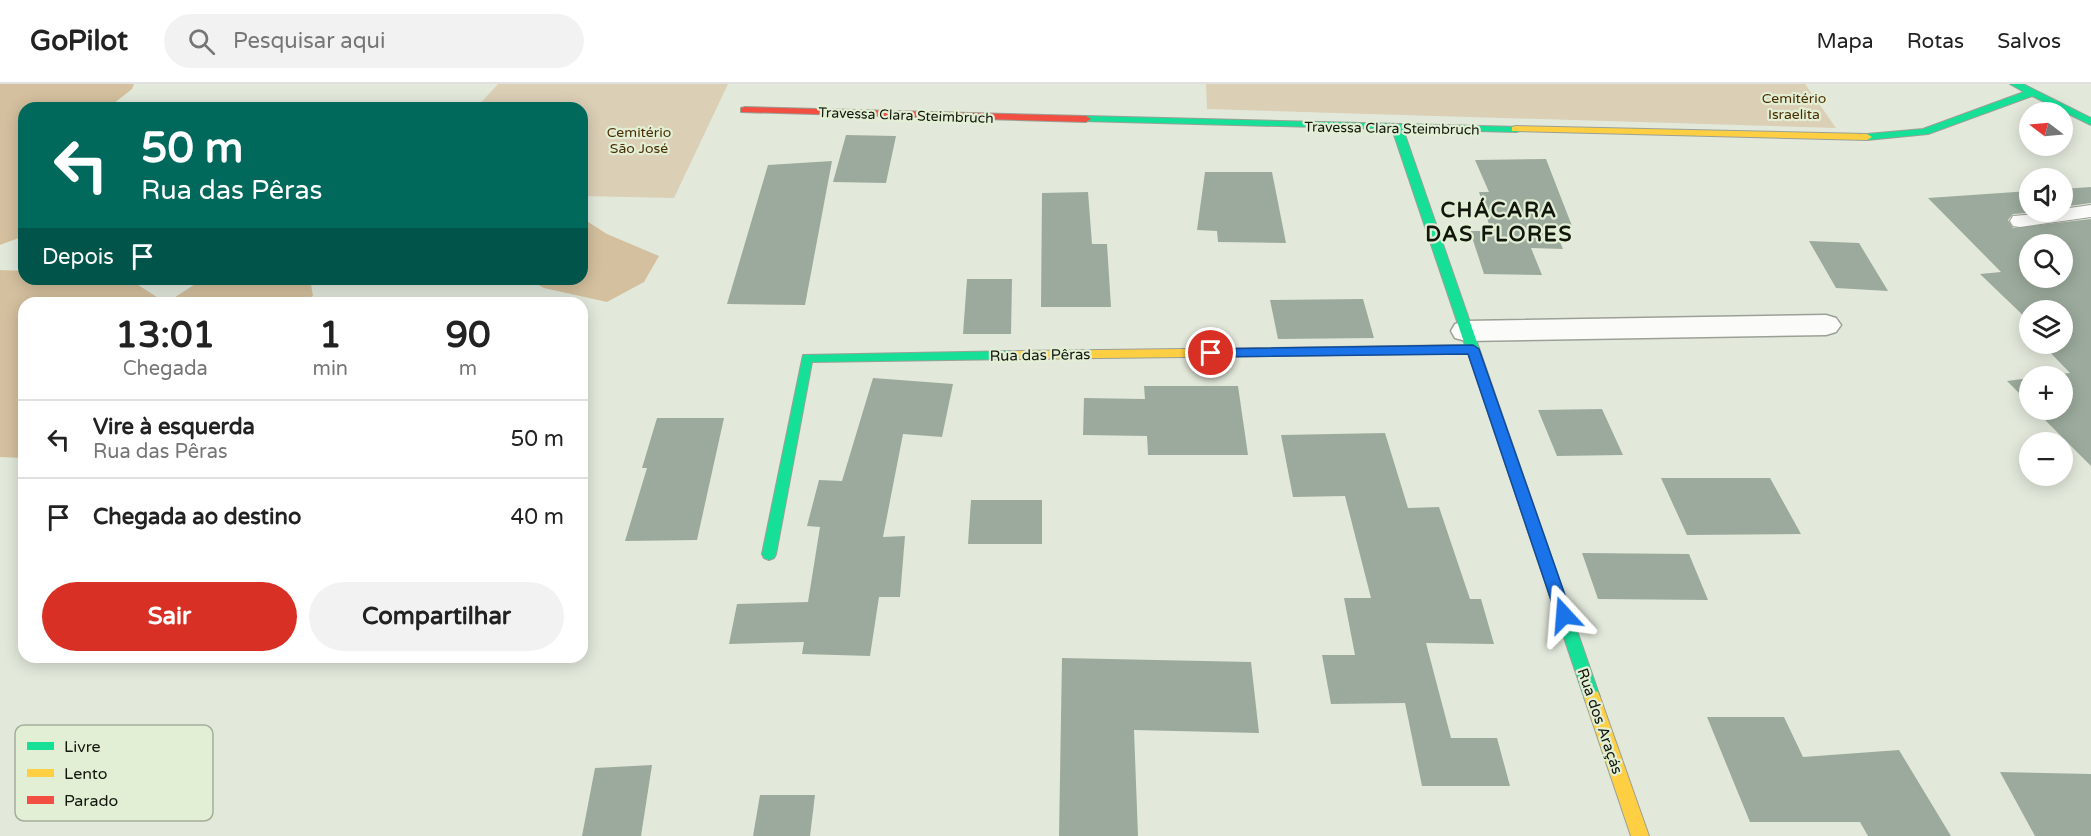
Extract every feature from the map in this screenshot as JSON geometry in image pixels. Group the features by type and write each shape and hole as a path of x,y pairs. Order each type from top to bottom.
{"street":[{"path":"2015,84 2091,122"},
{"name":"Travessa Clara Steimbruch","path":"745,110 1855,138 1924,132 2032,93"},
{"name":"Rua dos Araçás","path":"1397,128 1640,836"},
{"path":"1469,340 1826,325"},
{"name":"Rua das Pêras","path":"769,554 807,358 1469,340"}],"lane":[{"path":"2073,214 2091,211"}],"green space":[{"name":"Cemitério São José","path":"498,84 728,84 674,198 588,196 588,102 482,102"},
{"name":"Cemitério Israelita","path":"1206,84 1805,84 1836,128 1207,109"}],"shaded area":[{"path":"0,84 134,84 132,89 116,102 18,102 18,238 0,245"},
{"path":"588,222 607,234 659,256 644,282 607,302 539,285 588,285"},
{"path":"0,270 18,271 18,285 138,285 157,297 18,297 18,458 0,457"},
{"path":"194,285 311,285 313,296 311,297 175,297"}],"building":[{"path":"846,135 896,136 886,183 833,182"},
{"path":"1546,159 1572,226 1553,226 1563,249 1531,248 1542,275 1484,274 1470,231 1491,231 1479,192 1489,192 1475,160"},
{"path":"832,161 805,305 727,304 768,165"},
{"path":"1205,172 1272,172 1286,243 1218,242 1217,231 1197,230"},
{"path":"2091,187 2091,203 2073,205 2073,188"},
{"path":"1088,192 1092,244 1107,244 1111,307 1041,307 1042,193"},
{"path":"2019,192 2019,214 2013,214 2008,220 2013,228 2091,219 2091,466 2073,448 2073,432 2057,432 2045,420 2073,420 2073,366 2063,366 2052,354 2073,354 2073,300 2019,300 2019,311 1980,274 2001,272 1928,198"},
{"path":"1809,241 1859,243 1888,291 1836,288"},
{"path":"967,279 1012,279 1011,334 963,334"},
{"path":"1363,299 1374,338 1278,339 1270,300"},
{"path":"873,378 953,384 942,437 903,434 883,537 905,536 900,597 879,597 870,656 802,654 804,642 729,644 737,604 808,602 820,527 807,526 819,480 842,481"},
{"path":"2019,379 2019,393 2007,381"},
{"path":"1144,386 1238,386 1248,455 1148,455 1147,436 1083,435 1084,398 1145,399"},
{"path":"1602,409 1623,455 1557,456 1538,410"},
{"path":"657,418 724,418 697,540 625,541 647,468 642,468"},
{"path":"1385,433 1408,508 1439,507 1470,599 1481,599 1494,644 1426,643 1451,738 1497,738 1510,786 1422,786 1405,703 1331,704 1322,655 1355,655 1344,598 1371,598 1345,496 1293,497 1281,435"},
{"path":"1661,478 1770,478 1801,534 1687,535"},
{"path":"971,500 1042,500 1042,544 968,544"},
{"path":"1582,553 1689,554 1708,600 1598,599"},
{"path":"1062,658 1251,662 1259,733 1134,730 1138,836 1059,836"},
{"path":"1707,717 1784,717 1803,757 1899,750 1951,836 1868,836 1860,822 1750,822"},
{"path":"652,765 641,836 582,836 595,768"},
{"path":"2000,772 2091,774 2091,836 2035,836"},
{"path":"760,795 815,795 810,836 753,836"}],"traffic: fast":[{"path":"2015,84 2091,122"},
{"path":"1867,137 1924,132 2032,93"},
{"path":"1086,119 1516,129"},
{"path":"1397,128 1592,697"},
{"path":"1268,352 1473,349"},
{"path":"769,554 807,358 1017,355"}],"traffic: slow":[{"path":"1516,129 1867,137"},
{"path":"1017,355 1268,352"},
{"path":"1592,697 1640,836"}],"traffic: jam":[{"path":"745,110 1086,119"}],"district":[{"name":"CHÁCARA DAS FLORES","path":"1499,222"}],"route":[{"path":"1211,353 1473,349 1564,615"}]}
